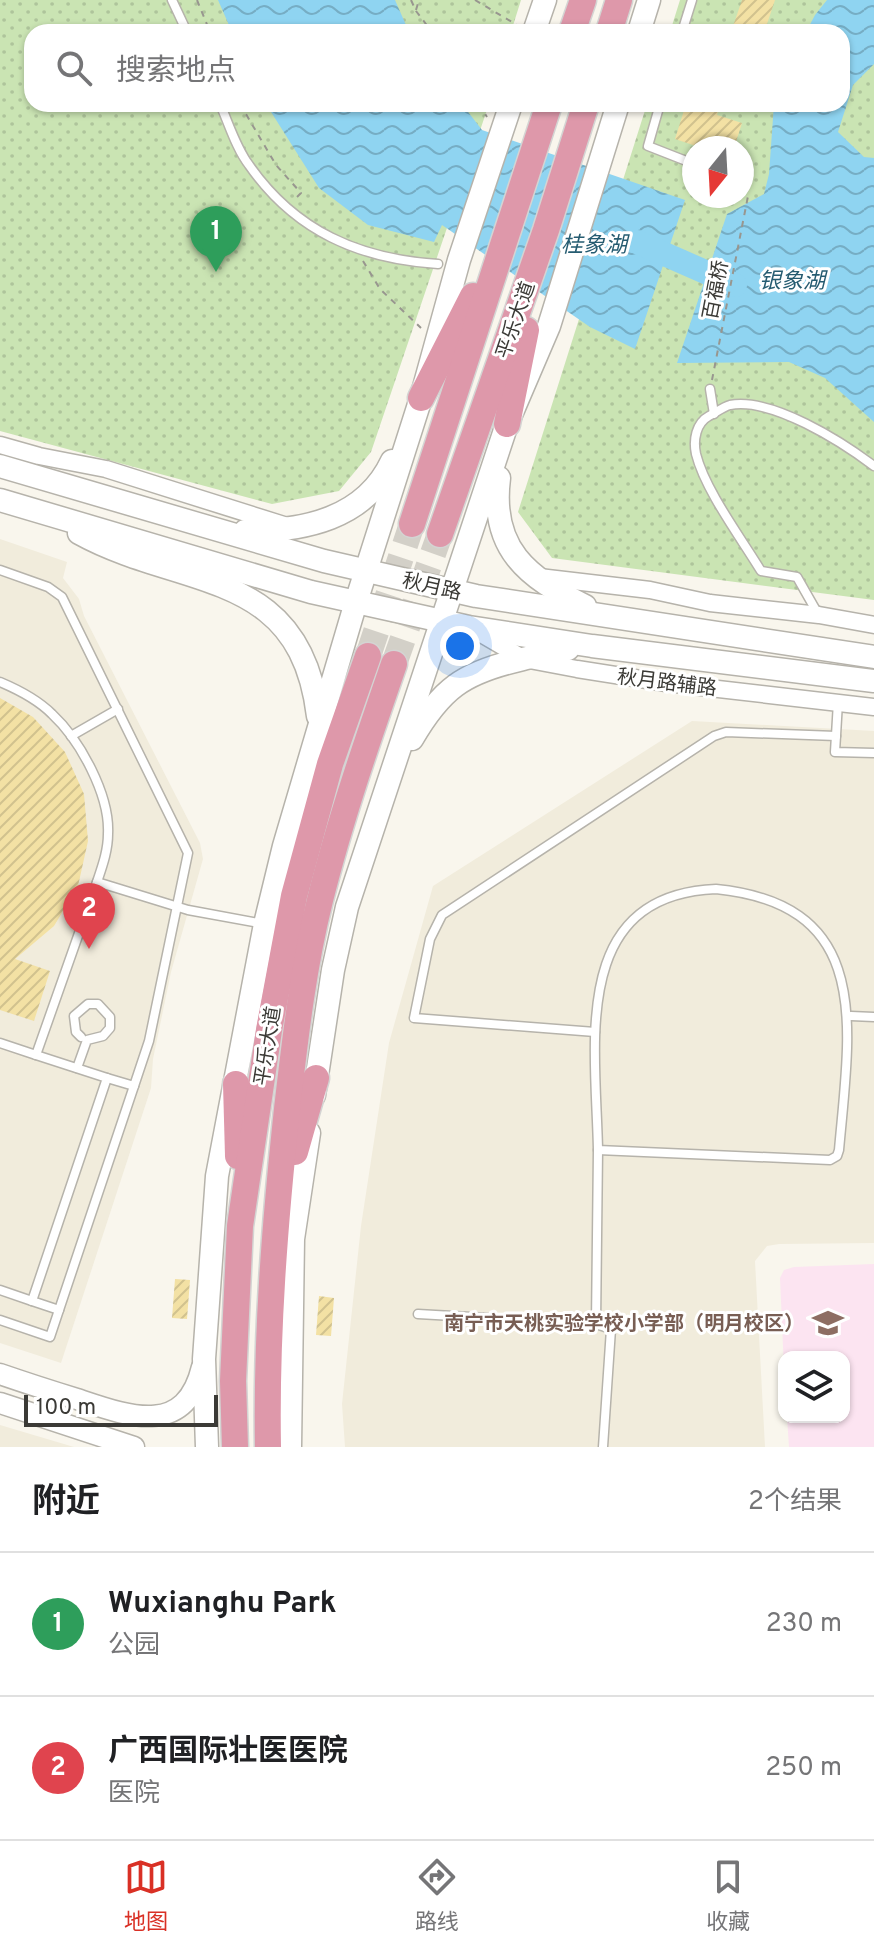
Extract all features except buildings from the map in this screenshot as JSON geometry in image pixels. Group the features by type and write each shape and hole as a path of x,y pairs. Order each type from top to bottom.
{"highway":[{"path":"575,24 583,0"},
{"path":"612,24 619,0"},
{"name":"平乐大道","path":"412,524 546,112"},
{"name":"平乐大道","path":"440,534 546,230 584,112"},
{"path":"421,398 511,221"},
{"path":"507,424 546,230"},
{"name":"平乐大道","path":"235,1447 233,1381 240,1226 269,1030 294,896 330,764 368,656"},
{"name":"平乐大道","path":"268,1447 267,1383 274,1225 295,1039 319,903 356,773 394,664"},
{"path":"274,1225 316,1078"},
{"path":"236,1084 240,1226"}],"main road":[{"path":"529,24 545,0"},
{"path":"642,24 649,0"},
{"path":"292,1441 293,1239 333,970 347,907 507,424 549,326 616,112"},
{"path":"207,1447 204,1359 217,1176 265,924 356,602 421,398 448,262 502,118"},
{"path":"225,532 296,529 346,512 365,499 385,476 421,398"},
{"path":"507,424 496,504 507,544 535,577 604,616"},
{"name":"秋月路","path":"0,466 225,532 453,591 874,657"},
{"name":"秋月路","path":"0,500 311,592 469,627 592,646 874,681"},
{"path":"43,513 105,547 239,592 268,610 286,629 308,668 319,728"},
{"path":"384,789 424,718 463,679 487,667 544,652 592,646"}],"street":[{"path":"0,445 106,469 296,529"},
{"path":"535,577 650,590 710,603 819,615 874,625"},
{"name":"秋月路辅路","path":"469,627 524,659 666,683 874,707"},
{"path":"0,1374 114,1412 157,1417 183,1406 198,1384 204,1359"},
{"path":"0,1403 134,1447"},
{"path":"105,1438 114,1412"}],"lane":[{"path":"172,0 183,24"},
{"path":"684,24 692,0"},
{"path":"224,112 248,164 286,208 328,236 387,259 448,262"},
{"path":"658,112 648,146 682,159"},
{"path":"710,389 714,414"},
{"path":"819,615 797,577 761,571 704,476 695,451 696,432 702,420 728,406 745,405 781,414 847,446 874,466"},
{"path":"0,570 48,587 62,597 188,853 149,1041 50,1337 0,1320"},
{"path":"0,682 32,698 52,714 71,736 83,754 105,806 108,833 97,882 36,1055"},
{"path":"838,702 835,752 874,753"},
{"path":"71,736 118,709"},
{"path":"595,1032 414,1018 430,939 442,915 714,736 726,732 836,736"},
{"path":"97,882 176,906 265,924"},
{"path":"596,1324 598,1150 595,1032 609,952 619,933 641,912 667,897 688,891 716,889 746,892 789,907 809,919 832,948 845,975 851,1016 837,1156 830,1160 598,1150"},
{"path":"77,1068 87,1040 103,1036 110,1028 110,1017 98,1004 88,1004 74,1016 76,1032 81,1037"},
{"path":"851,1016 874,1017"},
{"path":"0,1043 134,1086"},
{"path":"32,1301 107,1078"},
{"path":"0,1290 59,1310"},
{"path":"418,1314 596,1324 611,1329 603,1447"}],"path":[{"path":"197,0 207,24"},
{"path":"411,0 426,24"},
{"path":"416,11 419,0"},
{"path":"475,0 517,24"},
{"path":"245,112 276,165 301,193 286,208"},
{"name":"百福桥","path":"710,389 746,208"},
{"path":"355,248 380,289 421,328"}],"shaded area":[{"path":"0,539 67,562 63,578 79,599 84,616 200,843 203,859 171,972 153,1059 151,1088 61,1363 0,1343"},
{"path":"692,721 874,731 874,1243 779,1244 767,1246 755,1261 765,1447 345,1447 342,1404 361,1226 389,1043 433,886"},
{"name":"南宁市天桃实验学校小学部（明月校区）","path":"874,1264 874,1447 789,1447 787,1423 850,1423 850,1351 783,1351 780,1278 784,1270"},
{"path":"0,1425 74,1447 0,1447"}],"green space":[{"path":"0,0 521,0 514,24 24,24 24,112 486,112 371,452 339,491 272,504 0,431"},
{"path":"680,0 874,0 874,600 552,558 518,512 644,112 850,112 850,24 672,24"}],"water":[{"path":"218,0 395,0 406,24 228,24"},
{"name":"银象湖","path":"827,0 874,0 874,64 853,85 850,94 850,24 810,24"},
{"name":"桂象湖","path":"271,112 468,112 482,130 682,199 682,208 635,349 590,327 442,225 434,242 368,225 319,188"},
{"name":"银象湖","path":"773,112 844,112 838,132 864,157 874,158 874,422 825,378 789,362 677,363 727,214 738,208 754,208 754,199 764,194 769,174"}],"waterway":[{"path":"637,242 735,285"}],"tunnel":[{"path":"368,656 412,524"},
{"path":"394,664 440,534"}],"place":[{"name":"Wuxianghu Park","path":"216,272"},
{"name":"广西国际壮医医院","path":"89,949"},
{"name":"南宁市天桃实验学校小学部（明月校区）","path":"828,1323"}]}
